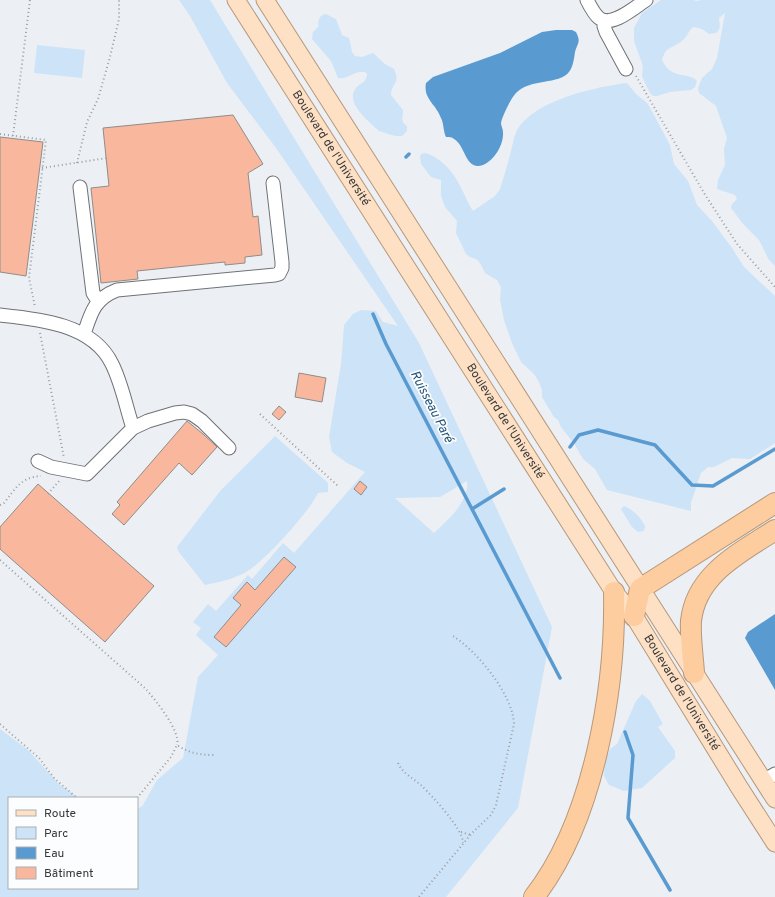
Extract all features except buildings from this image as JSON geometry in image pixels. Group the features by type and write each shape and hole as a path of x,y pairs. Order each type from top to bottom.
{"highway":[{"path":"634,616 640,589 775,503"},
{"path":"694,673 691,636 692,621 693,610 700,592 708,580 722,565 775,530"},
{"path":"534,897 555,866 566,844 578,813 592,768 603,720 610,678 614,626 614,592"}],"main road":[{"name":"Boulevard de l'Université","path":"236,0 614,592 634,616 775,843"},
{"name":"Boulevard de l'Université","path":"265,0 694,673 769,777 775,799"}],"lane":[{"path":"587,0 597,16 606,21 615,20 646,0"},
{"path":"606,21 604,26 606,32 626,69"},
{"path":"84,334 91,313 98,301 107,294 117,290 275,276 279,274 282,268 282,262 273,183"},
{"path":"80,187 93,293 98,301"},
{"path":"0,315 38,320 70,328 84,334 101,349 112,363 133,428"},
{"path":"38,461 60,476 87,474 133,428 148,421 175,413 184,412 192,414 202,421 229,448"}],"path":[{"path":"13,136 30,0"},
{"path":"77,163 88,122 98,99 110,57 119,19 119,0"},
{"path":"626,69 633,70 704,193 737,244 775,286"},
{"path":"0,134 46,140 29,278 65,463 60,476 48,494"},
{"path":"42,168 106,158"},
{"path":"260,414 338,486"},
{"path":"0,504 4,503 21,482 34,476 43,476"},
{"path":"0,560 146,689 159,704 173,728 178,741 177,745 168,761 138,797"},
{"path":"419,897 463,844 491,815 496,805 514,724 514,715 510,705 489,669 461,641 453,636"},
{"path":"0,724 39,758 54,778 76,797"},
{"path":"177,745 195,754 214,755"},
{"path":"398,763 406,774 422,786 435,800 460,832 463,844"},
{"path":"460,832 472,834"}],"green space":[{"path":"179,0 210,0 419,343 552,627 518,808 446,897 0,897 0,729 28,750 59,784 78,797 8,797 8,889 138,889 138,809 143,805 157,780 183,758 198,677 218,655 196,635 201,628 193,622 208,604 216,611 248,575 252,579 283,543 294,553 365,472 347,463 332,452 329,437 341,364 344,325 353,314 361,310 376,311 383,322 398,326 276,148 227,83 190,16","holes":["467,481 465,496 456,510 434,533 395,498 440,497"]},
{"path":"661,0 775,0 775,266 769,260 759,240 744,225 731,208 732,204 737,199 735,195 717,189 718,180 725,165 724,149 727,138 716,106 699,93 698,88 702,78 712,69 717,58 725,13 719,18 720,28 716,33 709,34 702,29 694,27 683,40 665,52 662,60 666,67 670,71 693,78 697,81 695,87 691,90 670,92 653,96 650,93 642,75 643,66 634,41 634,28 642,13"},
{"path":"326,14 336,19 342,35 349,38 352,52 355,56 362,57 373,53 385,64 394,69 396,81 392,88 391,95 403,110 402,118 407,126 407,131 402,136 379,131 356,106 353,100 353,94 356,88 364,81 367,74 365,72 361,72 345,78 338,78 331,61 312,39 313,32 319,26 318,24 320,17"},
{"path":"37,45 85,50 82,78 34,73"},
{"path":"627,83 636,94 647,103 654,115 670,145 674,164 688,181 697,205 712,221 744,267 775,296 775,443 750,459 732,458 714,467 708,467 701,473 691,502 691,511 607,490 595,469 583,459 575,445 561,427 558,420 554,417 542,397 542,390 534,374 521,362 512,343 504,320 500,299 501,288 497,280 485,273 480,263 476,259 466,254 456,233 457,221 445,207 441,196 441,180 431,177 421,164 420,157 421,154 424,153 432,155 448,167 457,180 473,211 495,196 500,189 516,132 526,120 537,111 551,103 567,97 599,88"},
{"path":"275,436 328,483 328,492 318,493 306,512 275,547 254,566 236,577 205,585 178,551 177,547 221,490"},
{"path":"624,506 639,517 645,526 644,531 638,532 632,527 621,509"},
{"path":"642,694 650,701 663,724 658,727 675,751 675,758 642,788 624,791 609,785 604,776 605,761 610,749 617,744 636,701"}],"water":[{"path":"572,30 578,35 578,42 569,72 559,79 529,85 516,93 509,103 501,123 503,137 495,156 483,165 477,166 473,164 466,157 458,142 452,138 446,137 439,113 426,93 426,83 433,77 500,53 542,32"},
{"path":"775,614 775,690 745,638 748,632"}],"waterway":[{"name":"Ruisseau Paré","path":"406,157 409,154"},
{"name":"Ruisseau Paré","path":"373,314 386,344 560,678"},
{"name":"Ruisseau Paré","path":"570,447 579,435 598,430 655,445 692,485 713,486 775,449"},
{"name":"Ruisseau Paré","path":"472,509 504,489"},
{"name":"Ruisseau Paré","path":"625,732 633,755 628,818 670,890"}]}
